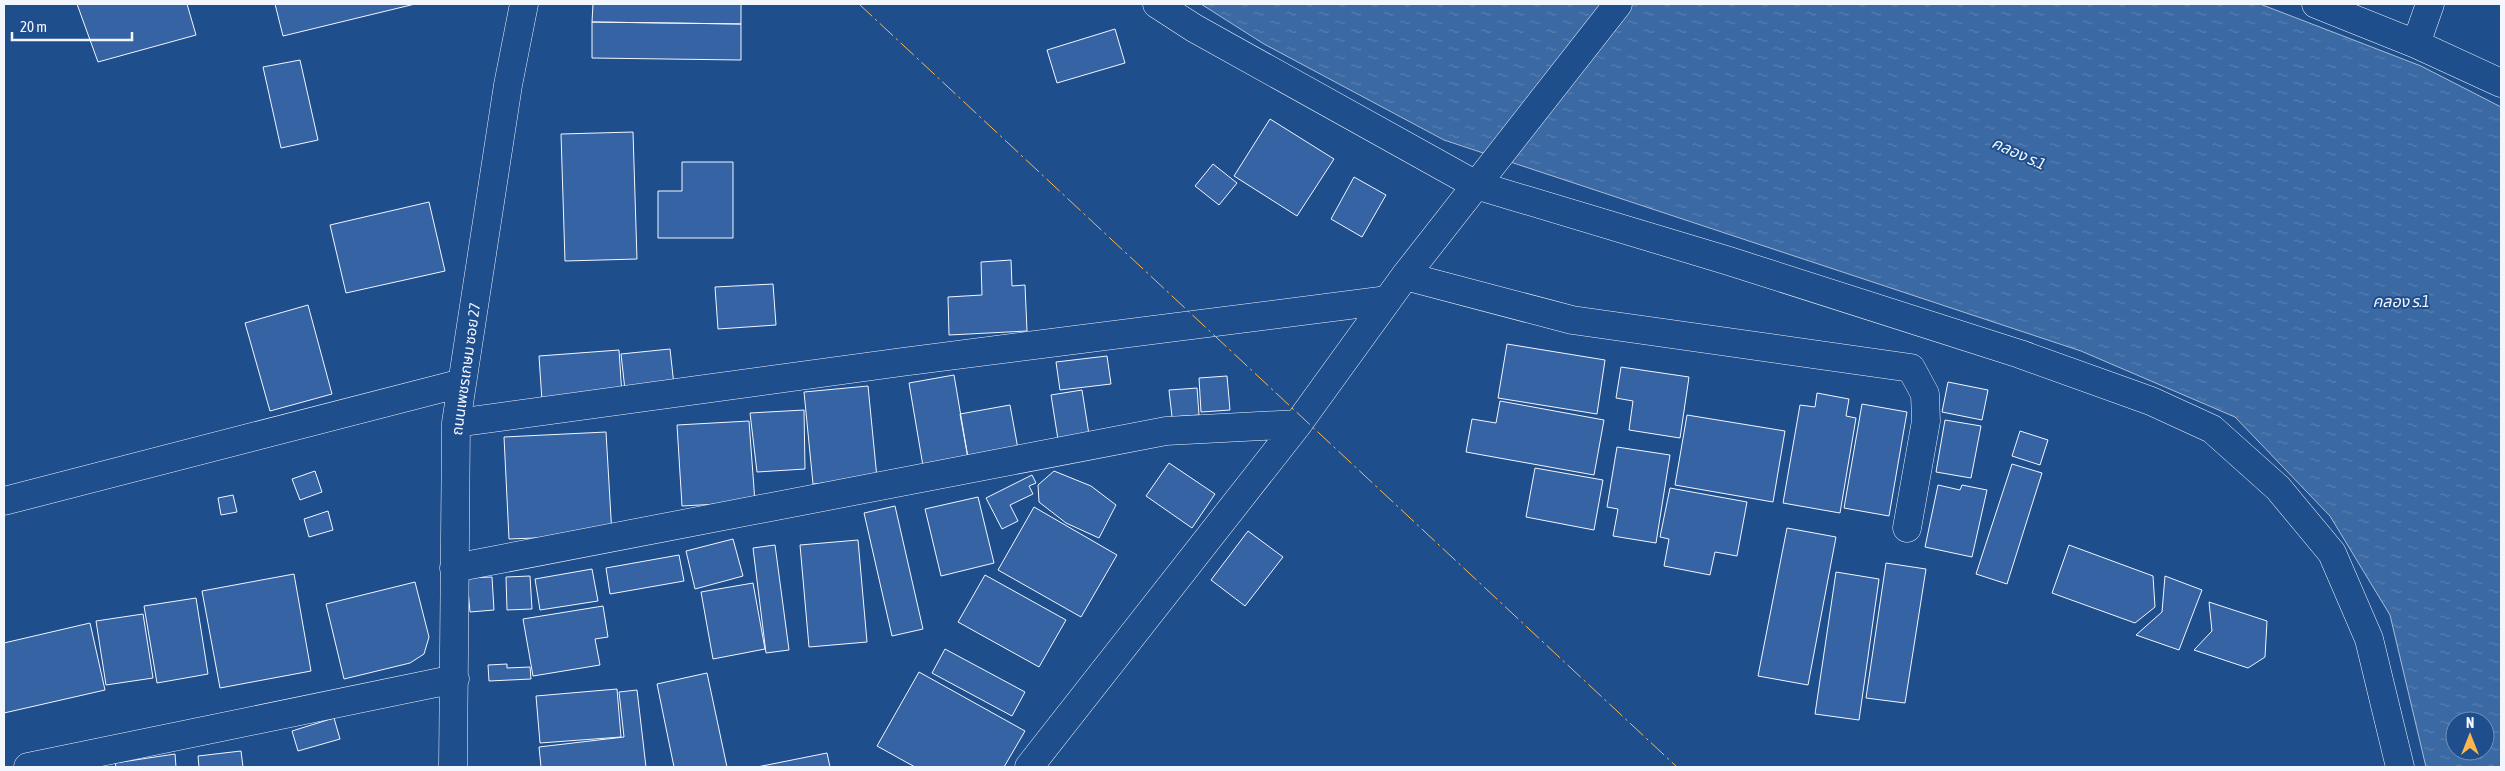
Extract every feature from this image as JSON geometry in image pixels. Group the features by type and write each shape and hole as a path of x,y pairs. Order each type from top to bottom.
{"street":[{"name":"ถนนเพชรเกษม ซอย 27","path":"453,767 456,423 508,85 524,4"},
{"path":"1157,4 1194,28 1482,177 1728,261 2020,354 2151,402 2212,429 2278,488 2332,553 2369,639 2400,767"},
{"path":"1029,767 1298,424 1405,276 1618,4"},
{"path":"2316,4 2416,44 2501,83"},
{"path":"2416,44 2430,4"},
{"path":"1405,276 1572,320 1911,368 1925,394 1926,421 1907,528"},
{"path":"456,423 902,362 1388,300"},
{"path":"4,501 462,383"},
{"path":"454,568 1166,431 1298,424"},
{"path":"28,767 455,679"}],"water":[{"name":"คลอง ร.1","path":"1201,4 2260,4 2421,66 2501,107 2501,767 2426,767 2390,615 2330,516 2235,417 2081,351 1444,140 1264,44"}],"building":[{"path":"77,4 187,4 196,35 98,62"},
{"path":"275,4 415,4 283,36"},
{"path":"593,4 741,4 741,24 592,22"},
{"path":"592,22 741,24 741,60 592,58"},
{"path":"1115,29 1125,63 1057,83 1047,50"},
{"path":"300,60 318,140 281,148 263,67"},
{"path":"1270,119 1334,159 1297,216 1234,176"},
{"path":"633,132 637,259 565,261 561,134"},
{"path":"682,162 733,162 733,238 658,238 658,191 682,191"},
{"path":"1213,164 1237,183 1219,205 1195,186"},
{"path":"1354,177 1386,195 1362,237 1331,219"},
{"path":"429,202 445,271 346,293 330,225"},
{"path":"1011,260 1012,286 1025,285 1027,331 949,335 948,297 982,295 981,262"},
{"path":"773,284 776,325 718,329 715,287"},
{"path":"308,305 332,394 270,411 245,323"},
{"path":"1507,344 1605,360 1597,414 1498,398"},
{"path":"670,349 674,385 625,390 621,354"},
{"path":"619,350 622,395 542,401 539,356"},
{"path":"1107,356 1111,384 1060,390 1056,362"},
{"path":"1621,367 1689,377 1680,438 1629,430 1633,401 1616,398"},
{"path":"954,375 968,458 923,466 909,383"},
{"path":"1227,376 1230,410 1201,412 1199,378"},
{"path":"1948,382 1988,390 1982,420 1942,412"},
{"path":"868,386 877,478 813,484 804,392"},
{"path":"1197,388 1199,415 1172,417 1169,390"},
{"path":"1082,390 1090,441 1059,446 1051,395"},
{"path":"1817,393 1849,399 1846,416 1856,418 1840,513 1783,503 1800,405 1815,407"},
{"path":"1500,401 1604,420 1594,475 1466,452 1472,419 1496,423"},
{"path":"1862,404 1907,412 1889,516 1844,508"},
{"path":"1010,405 1018,449 968,458 960,414"},
{"path":"804,410 805,469 757,472 750,413"},
{"path":"1687,415 1785,431 1773,502 1675,485"},
{"path":"1945,420 1981,426 1971,478 1936,472"},
{"path":"749,421 755,502 682,506 677,425"},
{"path":"2020,431 2048,440 2040,465 2012,456"},
{"path":"606,432 612,535 509,539 504,437"},
{"path":"1617,447 1670,455 1656,543 1613,536 1618,509 1607,507"},
{"path":"1169,463 1215,494 1192,528 1146,496"},
{"path":"2012,464 2042,473 2007,584 1976,574"},
{"path":"1535,468 1603,480 1594,530 1526,517"},
{"path":"315,471 322,492 300,500 292,479"},
{"path":"1054,471 1091,486 1116,505 1099,538 1066,523 1039,502 1038,485"},
{"path":"1032,475 1036,483 1029,486 1033,494 1010,505 1018,521 1002,529 986,498"},
{"path":"1938,485 1960,490 1962,485 1987,490 1972,557 1925,547"},
{"path":"1670,488 1747,502 1737,556 1715,552 1710,575 1664,566 1669,539 1660,537"},
{"path":"233,495 237,512 221,515 218,498"},
{"path":"978,497 994,563 941,576 925,509"},
{"path":"895,506 923,629 892,636 864,513"},
{"path":"1034,507 1117,555 1081,617 998,570"},
{"path":"328,511 333,530 309,537 304,519"},
{"path":"1787,528 1836,537 1808,685 1758,676"},
{"path":"1248,531 1283,557 1245,606 1211,580"},
{"path":"733,539 743,576 695,589 686,551"},
{"path":"858,540 867,642 809,647 800,545"},
{"path":"775,545 789,650 766,653 753,548"},
{"path":"2069,545 2153,576 2155,607 2135,623 2052,593"},
{"path":"679,555 684,581 610,594 606,568"},
{"path":"1886,563 1926,569 1905,703 1866,698"},
{"path":"592,569 598,601 540,610 535,579"},
{"path":"1836,572 1879,579 1859,720 1815,714"},
{"path":"294,574 311,671 220,688 202,591"},
{"path":"985,575 1066,620 1039,667 958,622"},
{"path":"530,576 532,609 507,610 506,577"},
{"path":"2165,576 2202,590 2179,650 2136,635 2162,612"},
{"path":"492,577 494,610 470,612 467,578"},
{"path":"415,582 429,637 424,654 410,663 344,679 326,604"},
{"path":"753,583 765,649 713,659 701,592"},
{"path":"196,598 208,674 157,683 144,606"},
{"path":"2209,602 2267,621 2265,657 2248,668 2194,650 2212,631"},
{"path":"603,606 608,637 595,639 600,665 533,676 523,619"},
{"path":"143,614 153,678 106,685 96,621"},
{"path":"90,623 105,690 4,713 4,643"},
{"path":"945,649 1025,692 1012,716 932,673"},
{"path":"507,664 507,668 530,667 531,679 489,681 488,665"},
{"path":"919,672 1025,731 1004,767 915,767 877,746"},
{"path":"707,673 727,767 674,767 657,684"},
{"path":"617,689 621,737 540,743 536,696"},
{"path":"637,690 646,767 541,767 539,747 624,737 619,692"},
{"path":"334,718 340,739 298,751 292,731"},
{"path":"241,751 243,767 199,767 198,756"},
{"path":"827,753 830,767 757,767"},
{"path":"175,754 176,767 116,767 115,763"}],"power":[{"path":"859,4 1677,767"}]}
